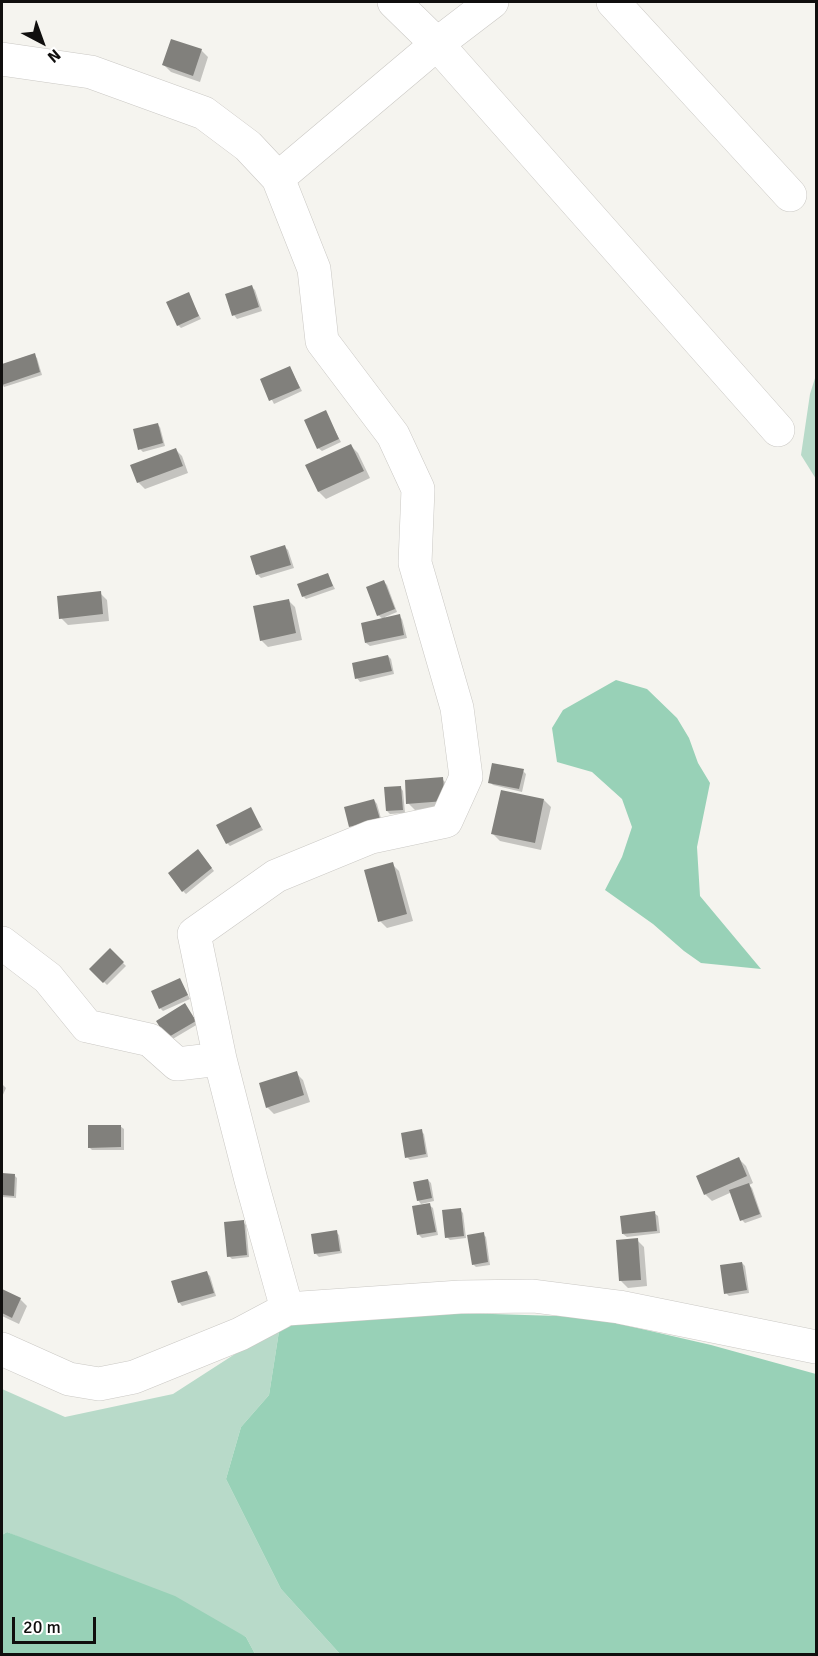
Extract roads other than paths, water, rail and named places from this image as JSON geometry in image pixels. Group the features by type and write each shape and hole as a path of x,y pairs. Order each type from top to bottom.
{"street":[{"path":"394,2 437,44 778,430"},
{"path":"278,178 437,44 492,2"},
{"path":"613,2 790,195"},
{"path":"2,59 91,72 204,113 248,146 278,178 314,269 322,341 393,435 418,489 415,563 457,708 466,777 446,821 371,837 276,876 194,934 220,1059 287,1309"},
{"path":"2,943 48,978 87,1026 150,1040 177,1064 220,1059"},
{"path":"2,1349 69,1379 99,1384 145,1373 240,1334 287,1309 460,1297 533,1296 619,1307 816,1347"}]}
